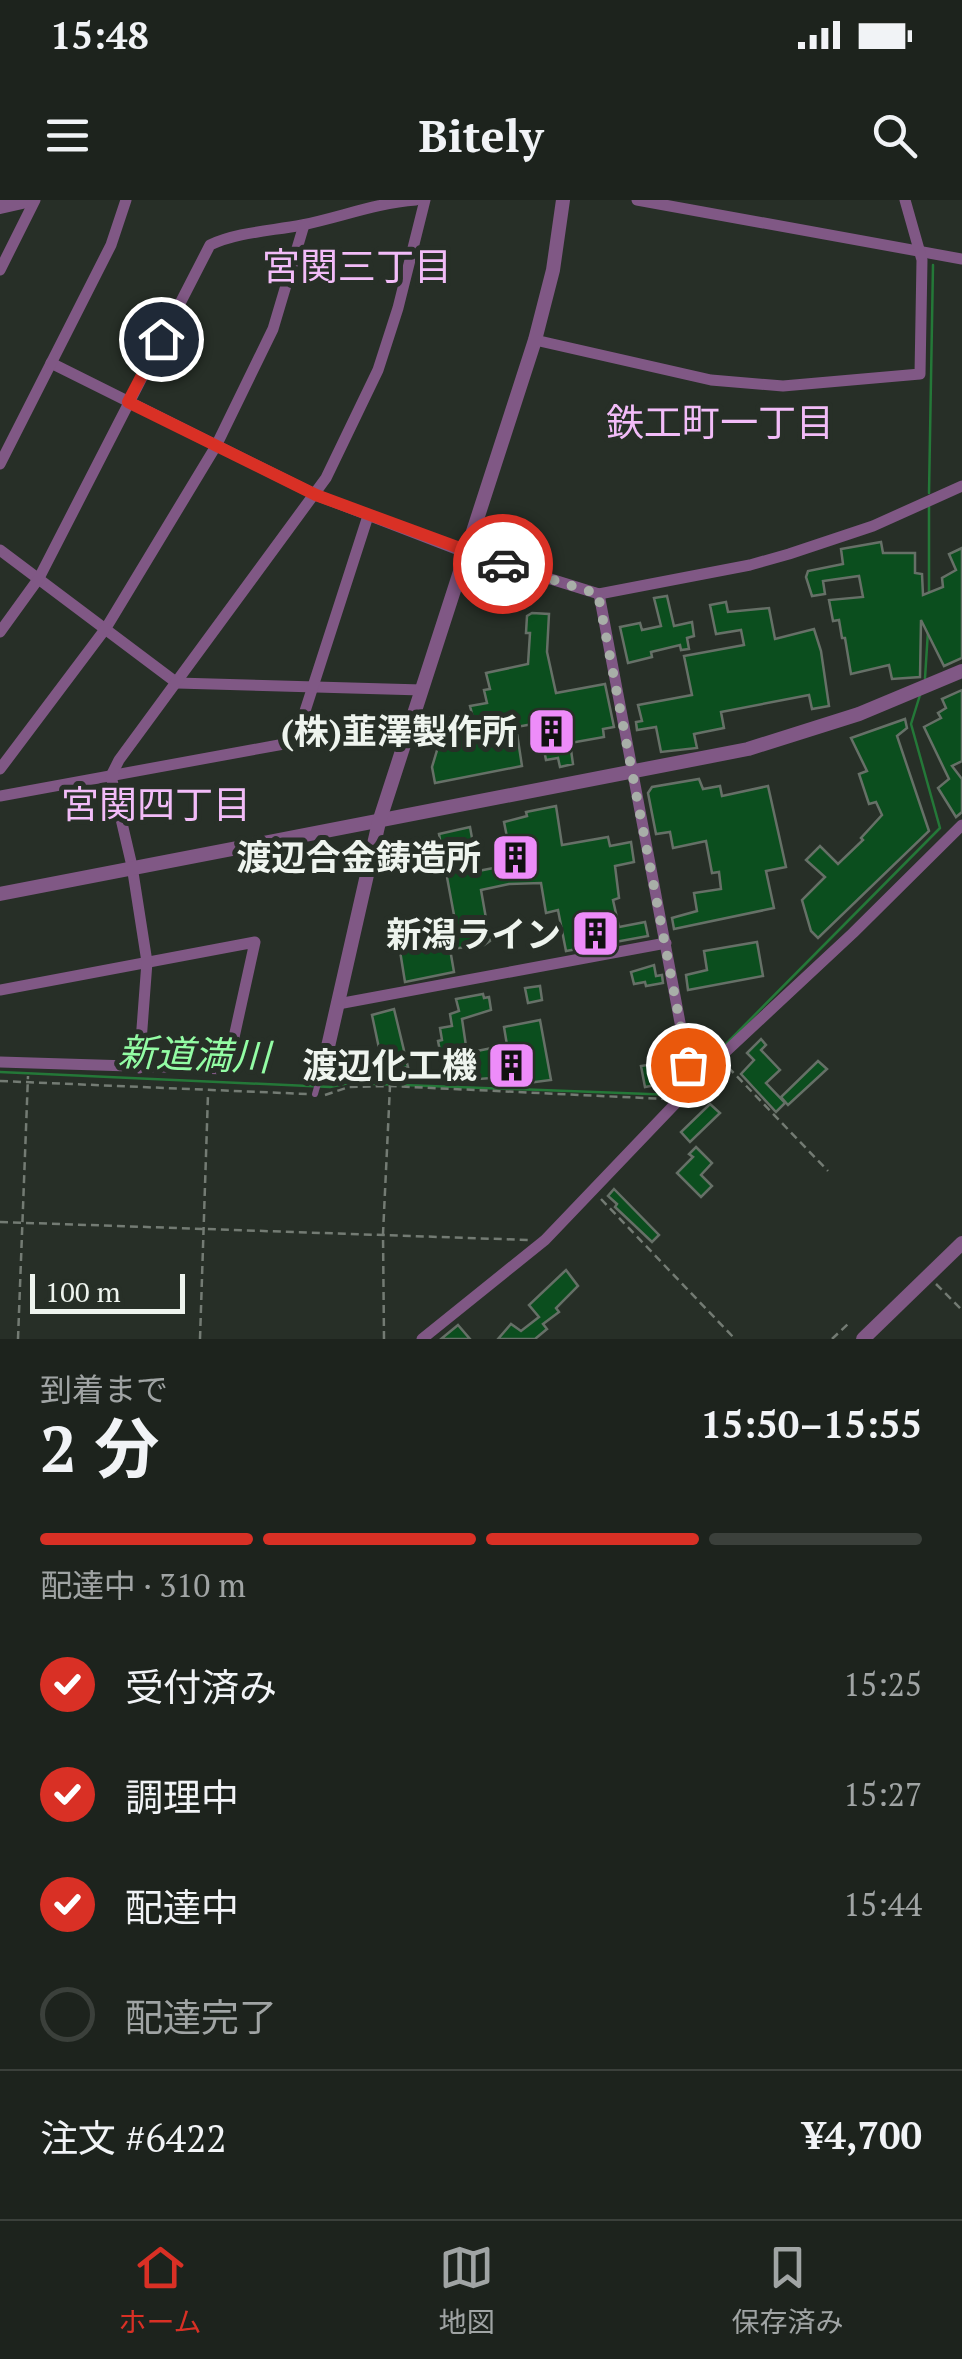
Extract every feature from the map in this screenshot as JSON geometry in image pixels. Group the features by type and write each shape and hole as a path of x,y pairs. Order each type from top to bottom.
{"street":[{"path":"0,207 33,200"},
{"path":"0,270 33,200"},
{"path":"0,464 120,224 126,200"},
{"path":"0,632 39,578 210,245 224,238 304,225 382,202 416,200"},
{"path":"139,1068 146,962 132,866 111,776 316,495 378,370 425,200"},
{"path":"327,1051 379,822 535,340 563,200"},
{"path":"637,200 962,260"},
{"path":"535,340 710,380 783,386 920,374 920,252 905,200"},
{"path":"0,769 106,628 216,446 273,328 304,225"},
{"path":"51,363 316,495 467,553 598,594 789,554 874,526 962,486"},
{"path":"0,796 295,742 368,516"},
{"path":"0,550 177,683 422,690"},
{"path":"598,594 692,1086"},
{"path":"0,894 748,749 893,701 962,671"},
{"path":"422,1339 545,1240 719,1058 962,825"},
{"path":"0,990 254,942 227,1069 0,1062"},
{"path":"338,1004 666,942"},
{"path":"863,1339 962,1244"}],"lane":[{"path":"315,1093 327,1051"}],"path":[{"path":"719,1058 828,1171"},
{"path":"18,1339 28,1080"},
{"path":"0,1081 328,1095 349,1087 390,1086 676,1102"},
{"path":"384,1339 383,1234 390,1086"},
{"path":"200,1339 208,1092"},
{"path":"593,1191 735,1339"},
{"path":"0,1222 545,1240"},
{"path":"928,1276 962,1310"},
{"path":"832,1339 848,1324"}],"building":[{"path":"881,542 883,553 915,553 915,573 922,574 923,595 943,587 942,578 956,570 949,554 962,548 962,658 944,666 921,620 920,677 892,679 889,665 851,674 845,638 839,620 833,621 829,600 863,597 859,576 823,581 825,594 812,596 806,577 808,571 843,564 841,549"},
{"path":"667,596 674,626 692,622 694,636 687,638 689,649 681,650 680,645 628,663 620,627 640,623 642,630 661,626 654,598"},
{"path":"726,602 728,612 769,608 775,639 814,629 829,706 812,709 809,695 721,712 724,728 694,734 697,748 661,752 656,727 637,730 636,722 642,721 638,705 692,695 684,656 744,645 741,630 716,634 710,605"},
{"path":"549,614 547,652 556,693 605,684 614,727 603,729 604,737 570,743 573,764 560,767 558,758 546,760 539,723 516,727 522,766 435,783 432,767 438,747 448,745 446,718 472,714 470,706 487,703 484,690 490,689 486,673 528,664 527,616"},
{"path":"962,690 962,761 952,766 962,779 962,812 956,817 938,788 949,779 924,727 941,718 938,713 946,708 942,699"},
{"path":"905,719 907,728 897,736 929,831 818,938 811,931 802,900 825,877 806,860 820,846 838,864 882,815 876,802 869,804 859,774 867,771 851,738"},
{"path":"699,779 703,789 720,786 722,796 768,786 786,867 766,871 774,908 674,929 672,918 697,911 694,893 721,889 719,872 712,873 706,841 673,848 670,832 656,834 648,793 652,787"},
{"path":"556,806 562,845 608,837 610,846 631,842 634,862 615,866 619,898 613,900 619,927 645,922 648,936 566,951 558,910 546,913 541,883 509,884 481,890 490,941 450,949 454,972 405,982 396,926 454,915 439,834 470,827 478,871 504,866 500,849 509,847 504,822 527,816 526,812"},
{"path":"757,942 763,976 688,990 686,975 707,970 704,951"},
{"path":"654,965 656,976 662,975 663,983 634,984 631,972"},
{"path":"540,986 542,1000 528,1003 525,988"},
{"name":"渡辺化工機","path":"483,994 484,998 489,997 491,1010 462,1019 467,1053 507,1045 504,1027 540,1020 551,1080 494,1083 491,1078 478,1076 450,1081 444,1050 440,1051 438,1041 442,1040 440,1028 452,1026 450,1014 459,1011 456,999"},
{"path":"394,1009 408,1067 384,1072 372,1015"},
{"path":"761,1039 766,1045 761,1050 780,1070 766,1083 785,1103 776,1112 741,1074 754,1060 747,1053"},
{"path":"658,1054 663,1062 671,1061 674,1082 645,1087 641,1066 654,1064 652,1057"},
{"path":"818,1061 827,1069 788,1105 781,1097"},
{"path":"710,1104 720,1113 690,1142 681,1132"},
{"path":"696,1147 712,1163 701,1175 712,1186 701,1197 677,1173 693,1157 689,1154"},
{"path":"614,1189 659,1235 652,1242 615,1207 617,1204 608,1196"},
{"path":"566,1270 578,1286 556,1308 559,1312 543,1324 547,1329 535,1339 498,1339 511,1324 521,1331 539,1317 529,1305"},
{"path":"458,1325 470,1339 441,1339"}],"waterway":[{"path":"929,493 933,265"},
{"path":"929,506 929,593"},
{"path":"925,678 928,631"},
{"path":"723,1047 940,828 911,724 920,695"},
{"name":"新道満川","path":"0,1072 330,1087 349,1083 675,1095 683,1086"}],"way so far":[{"path":"503,564 598,594 688,1065"}],"place":[{"name":"(株)韮澤製作所","path":"552,731"},
{"name":"渡辺合金鋳造所","path":"516,857"},
{"name":"新潟ライン","path":"596,934"},
{"name":"渡辺化工機","path":"512,1065"}],"district":[{"name":"宮関三丁目","path":"357,266"},
{"name":"鉄工町一丁目","path":"720,422"},
{"name":"宮関四丁目","path":"156,804"}],"route":[{"path":"161,339 128,402 316,495 503,564"}]}
